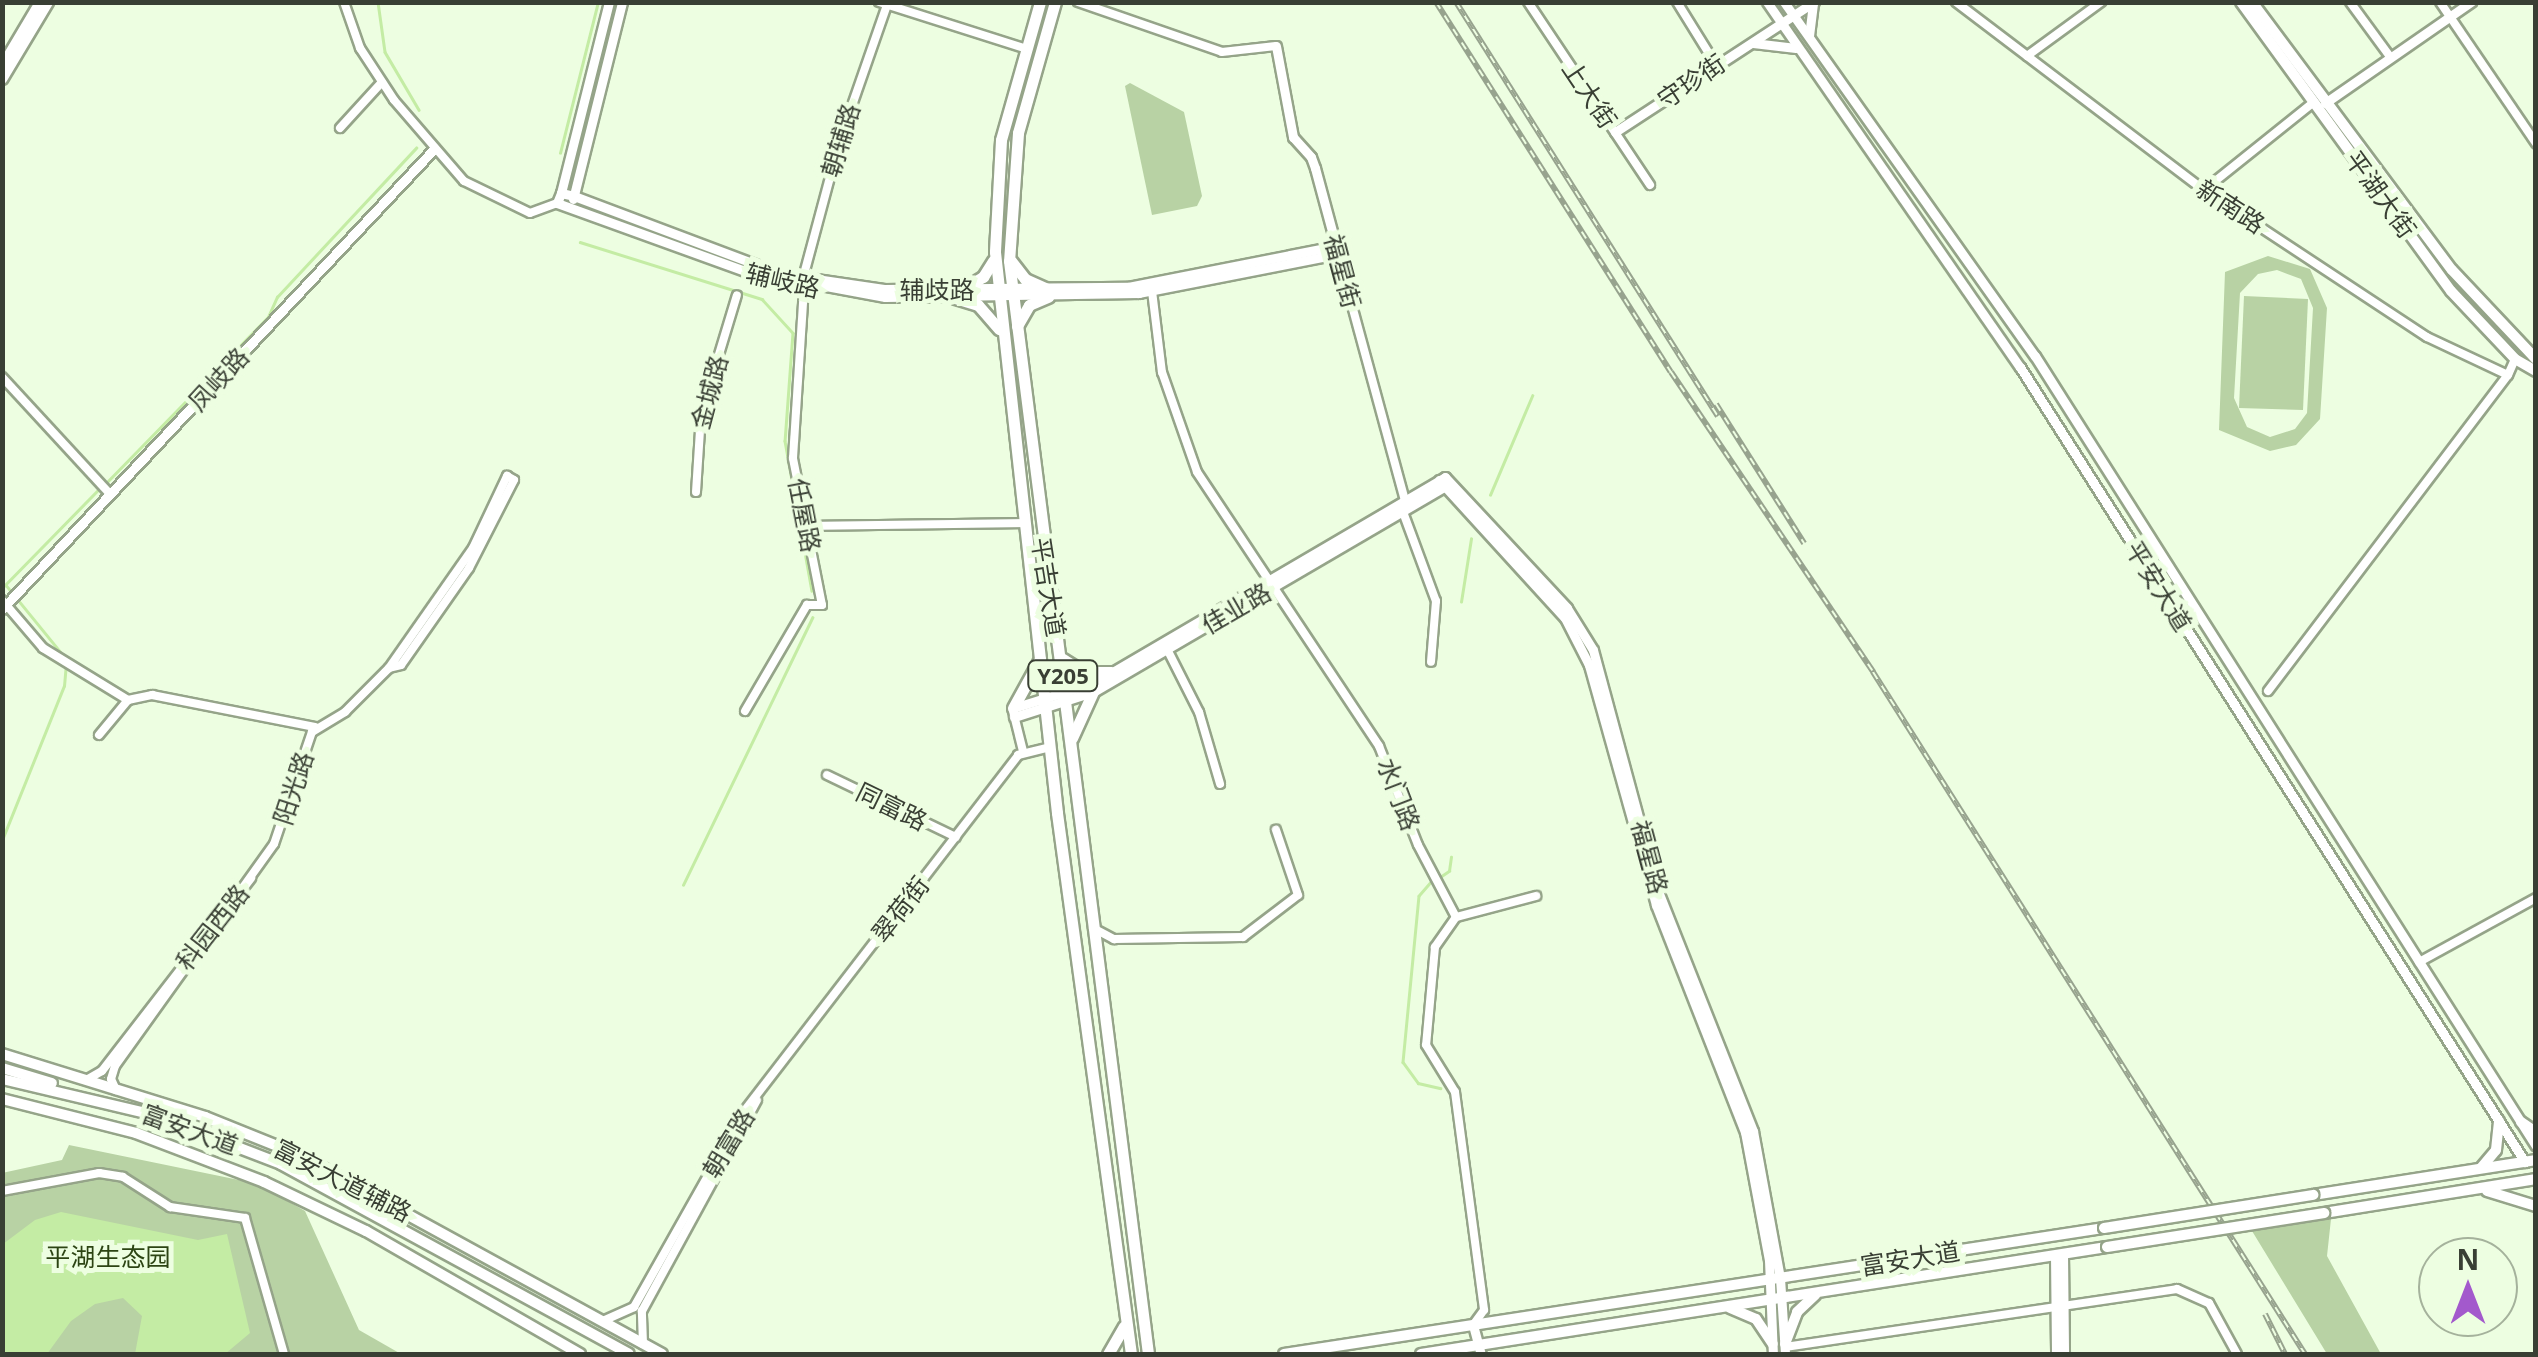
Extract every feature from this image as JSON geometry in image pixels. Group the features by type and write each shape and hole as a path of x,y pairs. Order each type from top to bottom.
{"main road":[{"name":"平吉大道","path":"1040,2 1024,48 998,163 1005,294 1002,340 1048,704 1053,776 1130,1354"},
{"name":"平吉大道","path":"1002,252 1020,120 1056,2"},
{"name":"平湖大街","path":"2240,2 2452,270 2536,358"},
{"name":"平湖大街","path":"2252,2 2451,291 2515,359 2536,371"},
{"path":"1002,340 985,310 958,294 983,277 1002,252 1020,274 1049,293 1024,310 1016,335"},
{"name":"平吉大道","path":"1005,294 1016,335 1065,698 1148,1354"},
{"path":"1038,625 1054,622"},
{"path":"1013,712 1035,677 1041,650"},
{"path":"1059,655 1083,672 1111,672"},
{"path":"1070,752 1076,721 1093,692"},
{"path":"1053,776 1072,774"},
{"name":"富安大道辅路","path":"2,1054 297,1154 662,1354"},
{"path":"2,1068 130,1108"},
{"name":"富安大道","path":"2,1079 130,1108 328,1186 629,1354"},
{"name":"富安大道","path":"2,1099 136,1133 264,1182 366,1231 580,1354"},
{"path":"2478,1170 2496,1150 2499,1121"},
{"path":"2520,1122 2536,1132"},
{"name":"富安大道","path":"1284,1354 2530,1161"},
{"name":"平安大道","path":"2530,1161 2535,1180"},
{"name":"富安大道","path":"1421,1354 1477,1350 1671,1315 2535,1180"},
{"path":"2471,1190 2536,1206"},
{"path":"1858,1266 1860,1286"},
{"path":"528,1280 593,1334"},
{"path":"1719,1308 1748,1314 1780,1349 1802,1304 1826,1291"},
{"path":"1668,1295 1671,1315"},
{"path":"1108,1354 1120,1340 1125,1312"},
{"path":"1513,1319 1517,1340"},
{"path":"1437,1331 1440,1352"},
{"path":"1145,1335 1162,1354"}],"street":[{"path":"2,79 8,56 39,2"},
{"path":"8,56 48,2"},
{"path":"344,2 360,48 434,149 492,199 536,214 560,198 609,2"},
{"path":"572,201 622,2"},
{"path":"1078,2 1222,52 1276,46"},
{"name":"上大街","path":"1528,2 1650,185"},
{"path":"1677,2 1716,65"},
{"name":"平安大道","path":"1767,2 2051,416 2499,1121 2530,1161"},
{"name":"守珍街","path":"1615,132 1746,45 1801,2"},
{"path":"1810,39 1814,2"},
{"name":"守珍街","path":"1789,9 1814,2"},
{"name":"新南路","path":"1956,2 2204,190 2427,337 2508,375"},
{"path":"2027,56 2101,2"},
{"path":"2350,2 2391,58"},
{"path":"2440,2 2536,143"},
{"path":"2204,190 2320,102 2470,2"},
{"path":"883,4 1024,48"},
{"name":"朝辅路","path":"804,282 840,140 883,4"},
{"name":"平安大道","path":"1789,9 2066,406 2536,1146"},
{"path":"1746,45 1772,42 1800,50"},
{"name":"福星街","path":"1276,46 1291,130 1311,157 1404,506 1436,601 1431,662"},
{"path":"340,128 382,82"},
{"name":"凤岐路","path":"4,605 105,488 434,149"},
{"name":"辅歧路","path":"560,198 804,282 1005,294"},
{"path":"1005,294 1152,291 1337,250"},
{"path":"1049,293 1148,284 1337,250"},
{"name":"任屋路","path":"745,711 807,605 822,605 792,438 804,282"},
{"name":"水门路","path":"1152,291 1162,372 1186,448 1379,746 1430,870 1456,917"},
{"name":"金城路","path":"696,492 698,428 738,295"},
{"path":"2268,691 2508,375 2515,359"},
{"path":"2,377 105,488"},
{"path":"2051,416 2066,406"},
{"name":"阳光路","path":"251,878 281,830 316,727 345,712 388,668 472,548 511,478"},
{"name":"佳业路","path":"1065,698 1445,482"},
{"name":"福星路","path":"1445,482 1567,608 1593,650 1664,907 1746,1108 1776,1278 1780,1349"},
{"path":"807,526 1025,523"},
{"name":"佳业路","path":"1013,712 1093,692 1271,584"},
{"path":"4,605 42,648 128,700"},
{"path":"1167,649 1199,712 1220,784"},
{"path":"99,736 128,700 152,695 316,727"},
{"path":"1013,712 1023,751 1051,747"},
{"name":"翠荷街","path":"761,1091 1023,751"},
{"name":"同富路","path":"828,775 956,837"},
{"path":"1091,926 1114,939 1243,936 1298,895 1276,830"},
{"name":"科园西路","path":"85,1080 102,1071 251,878"},
{"name":"科园西路","path":"116,1090 112,1070 251,878"},
{"path":"1477,1350 1472,1326 1484,1310 1455,1092 1426,1045 1435,947 1456,917 1536,896"},
{"path":"2419,962 2536,898"},
{"path":"1095,955 1114,939"},
{"name":"朝富路","path":"596,1319 615,1320 634,1307 761,1091"},
{"name":"朝富路","path":"646,1347 638,1332 642,1311 761,1091"},
{"path":"2,1191 100,1173 124,1177 170,1207 245,1218 284,1354"},
{"path":"2059,1254 2064,1354"},
{"path":"1780,1349 2060,1305 2186,1290 2210,1303 2237,1354"},
{"path":"2056,1354 2060,1305"}],"green space":[{"path":"1130,83 1184,112 1202,196 1197,206 1152,215 1125,86"},
{"path":"2268,256 2310,269 2327,308 2320,419 2296,445 2270,451 2219,430 2225,272","holes":["2277,270 2301,279 2313,308 2307,413 2295,429 2270,437 2247,427 2234,398 2240,293 2258,274"]},
{"path":"2244,296 2308,299 2303,410 2239,408"},
{"name":"平湖生态园","path":"69,1145 258,1184 305,1211 359,1330 401,1354 3,1354 2,1173 62,1160"},
{"path":"2331,1219 2327,1256 2381,1354 2327,1354 2252,1231"}],"shaded area":[{"path":"61,1212 198,1240 227,1234 250,1333 225,1354 135,1354 142,1316 123,1298 95,1304 71,1321 47,1354 3,1354 3,1244 35,1220"}],"waterway":[{"path":"378,2 385,52 419,110"},
{"path":"560,153 598,2"},
{"path":"105,484 268,317 277,297 416,148"},
{"path":"580,242 762,299 793,333 785,441 812,591"},
{"path":"1490,495 1532,396"},
{"path":"2,588 99,489"},
{"path":"1461,602 1471,539"},
{"path":"6,585 64,656"},
{"path":"683,885 812,618"},
{"path":"2,840 64,686 66,664"},
{"path":"1440,877 1449,871 1451,857"},
{"path":"1433,880 1419,896 1403,1062 1418,1083 1440,1088"}],"railway":[{"path":"1436,2 1671,372 1873,672 2305,1354"},
{"path":"1456,2 1718,416"},
{"path":"1716,404 1804,543"},
{"path":"2265,1314 2285,1354"}]}
